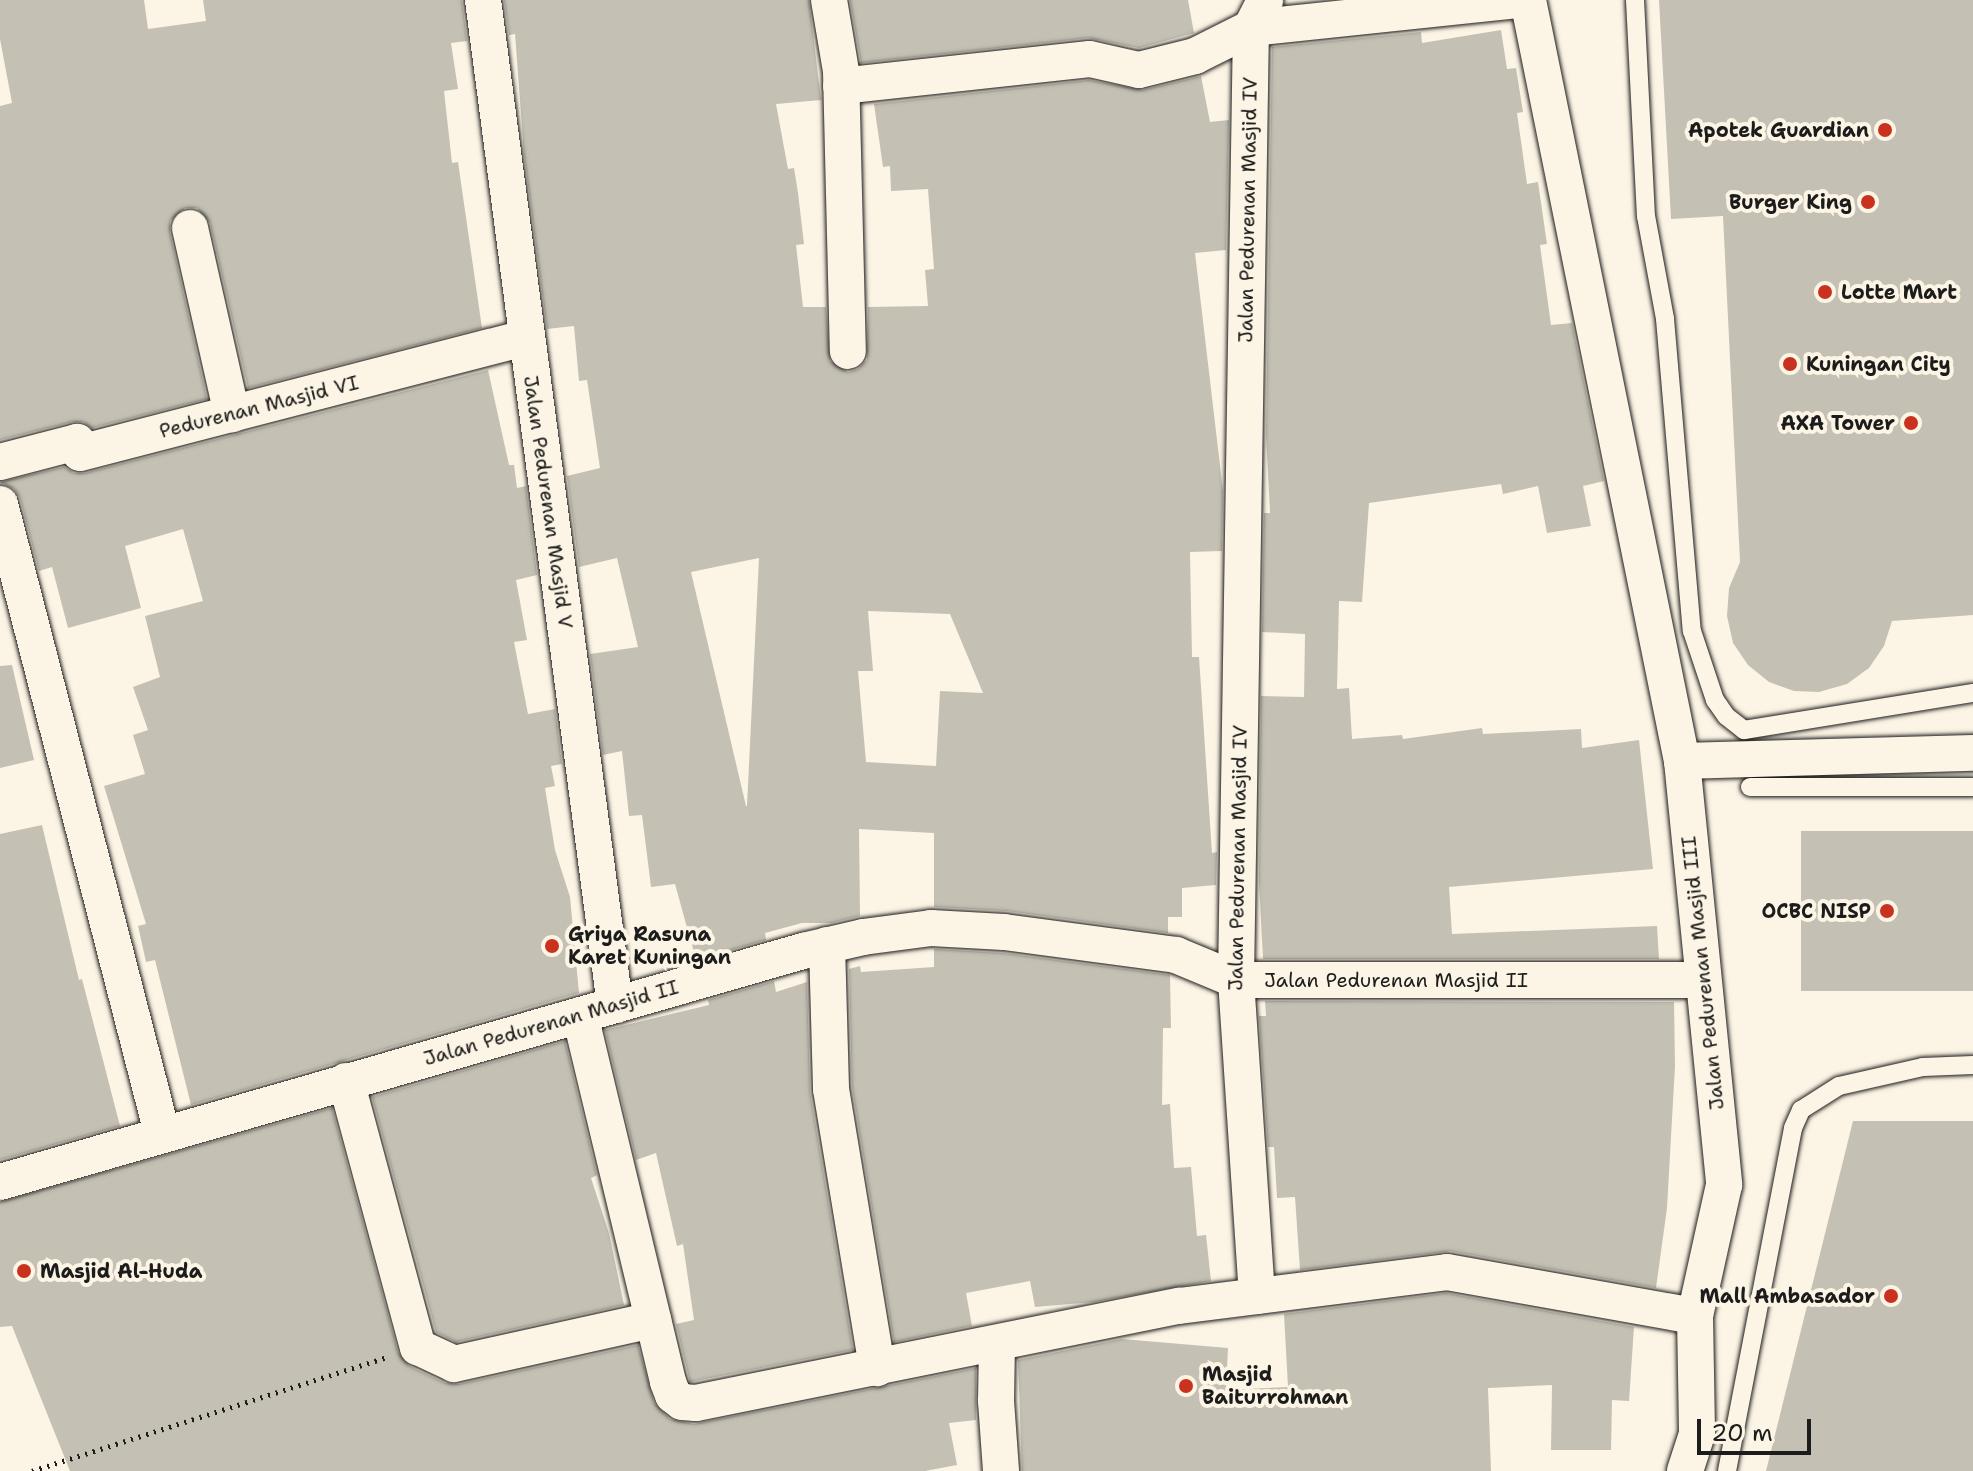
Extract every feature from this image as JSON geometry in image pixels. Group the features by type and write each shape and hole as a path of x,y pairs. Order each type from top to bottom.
{"street":[{"name":"Jalan Pedurenan Masjid V","path":"483,0 615,1005"},
{"path":"829,0 841,86 848,351"},
{"path":"841,86 1090,59 1139,70 1195,56 1258,14 1518,0"},
{"name":"Jalan Pedurenan Masjid III","path":"1528,0 1682,761 1724,1185 1695,1316 1697,1434 1685,1471"},
{"name":"Jalan Pedurenan Masjid IV","path":"1257,1296 1236,980 1258,14"},
{"path":"190,228 232,414"},
{"name":"Pedurenan Masjid VI","path":"0,462 77,442 80,453 526,338"},
{"path":"0,504 162,1133"},
{"path":"1682,761 1973,753"},
{"name":"Jalan Pedurenan Masjid II","path":"0,1182 162,1133 827,945 931,928 1004,932 1176,955 1236,980 1703,980"},
{"path":"827,945 831,1089 877,1368"},
{"path":"580,1015 668,1382 673,1395 682,1402 696,1403 1179,1306 1447,1272 1695,1316"},
{"path":"346,1081 418,1347 454,1364 653,1320"},
{"path":"997,1344 996,1401 1001,1471"}],"lane":[{"path":"1635,0 1646,216 1665,319 1692,631 1715,700 1726,716 1744,730 1973,693"},
{"path":"1750,787 1973,787"},
{"path":"1727,1471 1793,1128 1801,1110 1839,1086 1923,1067 1973,1065"}],"path":[{"path":"32,1471 418,1347"}],"building":[{"path":"0,0 144,0 148,29 206,21 203,0 462,0 467,41 451,43 458,89 444,91 452,163 458,162 482,328 248,388 210,223 197,208 185,208 170,221 170,233 207,399 92,428 83,422 72,422 0,440 0,106 12,103 0,39"},
{"path":"504,0 809,0 821,100 776,104 788,169 794,168 798,193 804,244 796,245 803,307 826,307 830,361 848,372 858,369 867,360 868,307 928,306 925,270 934,269 928,189 891,191 890,166 883,167 874,104 1089,80 1143,90 1201,76 1210,122 1229,120 1226,250 1195,253 1223,491 1222,551 1190,552 1192,657 1199,657 1212,853 1217,852 1216,885 1182,888 1182,917 1168,917 1168,933 1007,911 934,907 934,833 859,829 860,916 831,923 802,923 765,933 766,940 696,960 675,884 651,887 642,815 629,816 622,751 603,755 590,654 638,647 617,558 579,567 567,476 600,468 587,380 579,381 574,326 547,329 524,154 515,34 509,35","holes":["759,558 747,806 746,806 691,572","868,611 950,614 983,693 940,691 936,766 866,762 858,671 873,671"]},
{"path":"850,0 1188,0 1194,33 1139,48 1088,38 861,63"},
{"name":"Kuningan City","path":"1659,0 1973,0 1973,615 1892,621 1884,646 1869,668 1847,684 1819,692 1794,691 1769,682 1748,665 1733,643 1727,616 1729,588 1740,562 1723,216 1671,219"},
{"path":"1501,30 1507,69 1516,68 1523,112 1517,113 1527,184 1538,182 1547,244 1540,245 1551,325 1572,323 1604,481 1583,486 1591,526 1547,533 1538,486 1503,494 1501,484 1369,503 1362,602 1339,601 1337,689 1349,688 1352,739 1402,735 1403,739 1482,728 1483,734 1581,729 1582,748 1639,740 1653,869 1449,887 1452,934 1657,926 1659,959 1263,959 1259,882 1261,696 1304,697 1305,634 1262,632 1264,513 1270,513 1266,435 1272,47 1421,32 1422,43"},
{"path":"488,370 509,465 514,465 517,488 526,486 537,575 516,580 527,640 514,642 528,714 555,709 562,764 551,766 555,786 545,788 555,850 570,897 579,993 191,1105 155,960 146,962 138,926 146,924 104,786 145,774 133,735 148,730 133,687 160,677 145,616 203,601 183,529 125,546 141,608 68,628 52,567 39,571 20,498 14,489 0,482 64,467 74,473 85,473"},
{"path":"12,665 34,760 0,768 0,666"},
{"path":"42,825 79,980 82,979 120,1126 0,1160 0,834"},
{"name":"OCBC NISP","path":"1801,831 1973,831 1973,991 1801,991"},
{"path":"934,949 1002,953 1170,975 1171,1028 1163,1028 1162,1105 1170,1104 1174,1168 1191,1167 1197,1236 1206,1235 1211,1281 1094,1302 1035,1307 1030,1281 966,1293 972,1326 894,1342 852,1087 849,969 860,966 861,972 934,967"},
{"path":"774,981 776,992 807,982 810,1092 853,1350 690,1382 676,1324 694,1320 683,1244 677,1246 656,1153 636,1160 605,1030 709,1005 708,1000"},
{"path":"1265,1001 1674,1002 1675,1066 1667,1208 1656,1288 1450,1251 1300,1270 1295,1197 1277,1198 1274,1147 1268,1147 1259,1016 1266,1016"},
{"path":"565,1041 597,1175 591,1178 609,1233 624,1305 456,1342 436,1332 372,1097"},
{"path":"332,1108 398,1352 409,1366 445,1383 459,1384 638,1345 654,1403 670,1419 694,1424 976,1368 976,1420 949,1423 957,1465 925,1471 70,1471 12,1326 0,1327 0,1202"},
{"name":"Mall Ambasador","path":"1853,1121 1973,1121 1973,1471 1766,1471"},
{"path":"1446,1293 1634,1327 1629,1401 1612,1400 1611,1450 1551,1450 1552,1385 1488,1388 1491,1471 1022,1471 1018,1360 1122,1339 1228,1348 1226,1390 1288,1387 1284,1314"}],"place":[{"name":"Apotek Guardian","path":"1885,130"},
{"name":"Burger King","path":"1868,202"},
{"name":"Lotte Mart","path":"1825,292"},
{"name":"Kuningan City","path":"1790,364"},
{"name":"AXA Tower","path":"1911,423"},
{"name":"OCBC NISP","path":"1887,911"},
{"name":"Griya Rasuna Karet Kuningan","path":"552,946"},
{"name":"Masjid Al-Huda","path":"24,1271"},
{"name":"Mall Ambasador","path":"1891,1296"},
{"name":"Masjid Baiturrohman","path":"1186,1386"}]}
